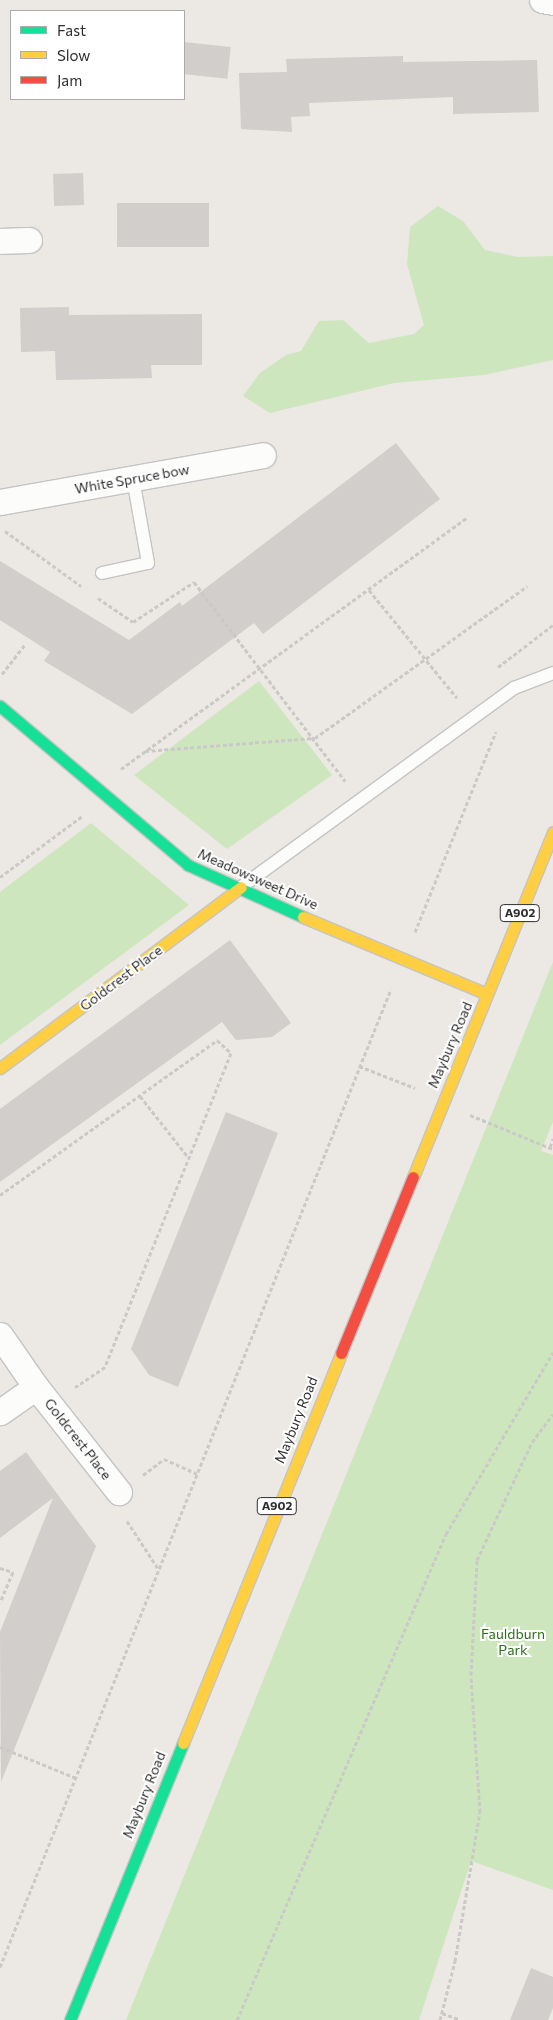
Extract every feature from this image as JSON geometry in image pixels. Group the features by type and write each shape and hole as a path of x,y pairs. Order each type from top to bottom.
{"main road":[{"name":"Meadowsweet Drive","path":"0,706 188,865 241,887 403,961 488,994"},
{"name":"Maybury Road","path":"70,2020 553,832"},
{"name":"Goldcrest Place","path":"0,1068 241,887"}],"street":[{"path":"542,0 553,2"},
{"path":"0,241 29,240"},
{"name":"White Spruce bow","path":"0,502 263,455"},
{"name":"Goldcrest Place","path":"0,1335 43,1395 119,1492"},
{"name":"Goldcrest Place","path":"0,1412 43,1395"}],"lane":[{"path":"102,573 148,563 133,479"},
{"path":"241,887 514,688 553,673"}],"path":[{"path":"121,770 260,665 369,590 466,518"},
{"path":"0,528 88,591"},
{"path":"81,586 102,573"},
{"path":"96,596 133,622 194,582 260,665 345,781"},
{"path":"145,751 315,738 527,586"},
{"path":"369,590 424,660 457,698"},
{"path":"7,671 26,643"},
{"path":"0,1967 359,1066 514,688 496,669"},
{"path":"0,877 85,814"},
{"path":"0,1195 217,1040 231,1053 105,1367 43,1395"},
{"path":"359,1066 443,1099 488,1125 551,1148 553,1139"},
{"path":"140,1096 188,1157"},
{"path":"237,2020 446,1534 553,1352"},
{"path":"440,2020 480,1812 471,1675 478,1560 532,1442 553,1414"},
{"path":"0,1568 13,1572 0,1602"},
{"path":"0,1747 76,1778"},
{"path":"442,2013 461,2020"}],"green space":[{"path":"438,206 463,221 485,250 518,257 553,256 553,360 484,375 394,383 270,413 243,396 260,373 286,355 301,351 319,321 343,320 369,343 414,334 424,325 407,264 410,227"},
{"path":"259,681 332,775 227,849 134,775"},
{"path":"91,823 189,905 0,1045 0,892"},
{"name":"Fauldburn Park","path":"553,962 553,1122 541,1151 553,1155 553,1890 471,1861 419,2020 126,2020"}],"building":[{"path":"185,42 231,47 227,79 185,74"},
{"path":"403,56 403,62 537,60 539,112 453,114 453,97 309,103 310,116 291,117 292,132 241,129 239,73 287,72 286,59"},
{"path":"83,173 84,205 54,206 53,174"},
{"path":"117,203 209,203 209,247 117,247"},
{"path":"69,307 69,315 202,314 202,365 151,365 152,378 56,380 55,351 21,352 20,308"},
{"path":"396,443 440,499 263,634 254,623 132,714 44,661 50,652 0,620 0,561 129,640 180,602 182,606"},
{"path":"230,940 291,1023 272,1037 236,1040 222,1022 0,1182 0,1109"},
{"path":"226,1112 278,1133 178,1387 149,1375 131,1349"},
{"path":"26,1452 96,1546 1,1782 0,1632 53,1498 0,1538 0,1471"},
{"path":"531,1968 553,1977 553,2008 548,2020 510,2020"}],"traffic: fast":[{"path":"0,706 188,865 303,917"},
{"path":"70,2020 183,1743"}],"traffic: slow":[{"path":"413,1177 553,832"},
{"path":"0,1068 241,887"},
{"path":"303,917 487,994"},
{"path":"183,1743 341,1353"}],"traffic: jam":[{"path":"341,1353 413,1177"}]}
